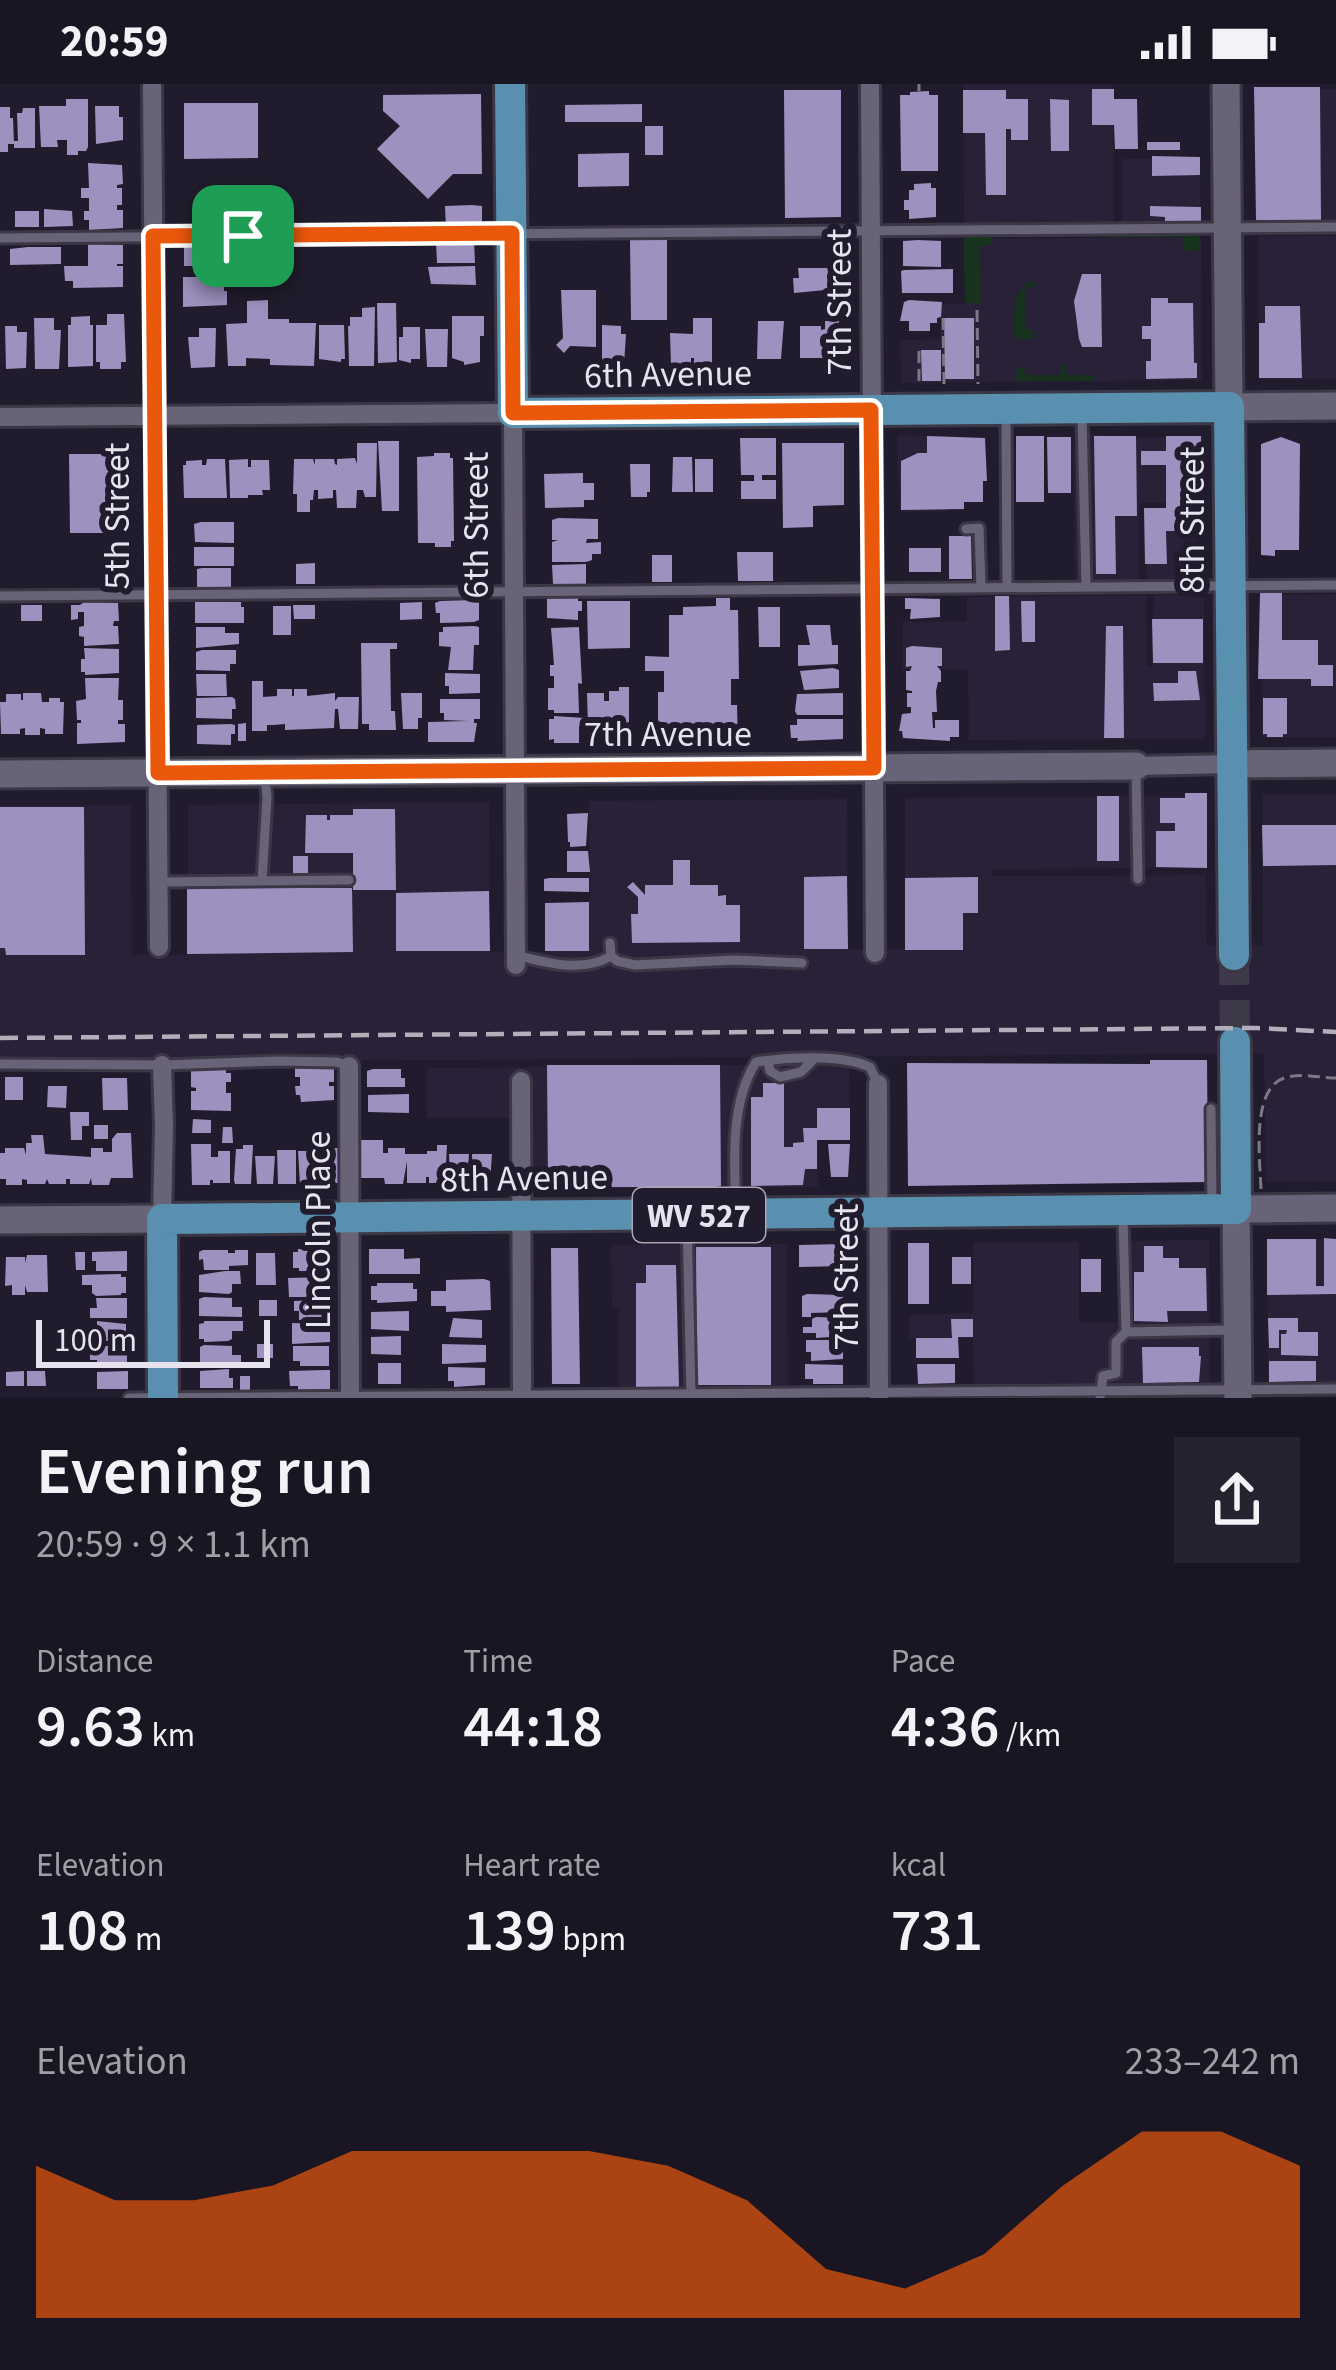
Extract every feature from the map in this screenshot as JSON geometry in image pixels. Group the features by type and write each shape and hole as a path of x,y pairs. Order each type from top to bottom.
{"main road":[{"name":"6th Street","path":"510,84 513,413"},
{"name":"6th Avenue","path":"513,413 1229,407"},
{"name":"8th Street","path":"1229,407 1234,955"},
{"path":"1235,1042 1237,1209"},
{"name":"8th Avenue","path":"162,1219 1237,1209"},
{"path":"162,1219 163,1398"}],"street":[{"name":"5th Street","path":"152,84 159,947"},
{"name":"7th Street","path":"870,84 875,953"},
{"name":"8th Street","path":"1226,84 1229,407"},
{"name":"6th Avenue","path":"1229,407 1336,406"},
{"name":"6th Avenue","path":"0,418 513,413"},
{"name":"6th Street","path":"513,413 516,960"},
{"name":"7th Avenue","path":"0,775 1336,764"},
{"path":"162,1065 162,1219"},
{"name":"Lincoln Place","path":"349,1066 350,1396"},
{"path":"521,1081 522,1397"},
{"name":"7th Street","path":"878,1084 879,1395"},
{"name":"8th Avenue","path":"1237,1209 1336,1208"},
{"path":"1237,1209 1238,1394"},
{"name":"8th Avenue","path":"0,1220 162,1219"}],"lane":[{"path":"0,238 1336,227"},
{"path":"1006,409 1007,587"},
{"path":"1082,409 1086,587"},
{"path":"966,529 980,528 981,588"},
{"path":"0,596 1336,585"},
{"path":"1136,766 1138,879"},
{"path":"262,881 264,772"},
{"path":"159,882 349,880"},
{"path":"610,943 611,956 634,965 734,959 802,963"},
{"path":"516,960 582,965 611,956"},
{"path":"768,1060 774,1076 787,1077 814,1060"},
{"path":"0,1064 279,1061 349,1066"},
{"path":"736,1214 737,1118 745,1080 756,1062 860,1062 870,1067 878,1084"},
{"path":"1211,1109 1237,1209"},
{"path":"1123,1210 1126,1332"},
{"path":"687,1215 691,1394"},
{"path":"1116,1372 1116,1342 1126,1332 1238,1330"},
{"path":"1100,1394 1103,1376 1116,1372 1130,1378 1131,1390"},
{"path":"129,1398 1100,1394 1131,1390 1238,1394 1336,1388"}],"path":[{"path":"919,84 919,92"},
{"path":"977,310 978,384"},
{"path":"944,318 944,385"},
{"path":"919,351 920,385"},
{"path":"1237,1209 1262,1107 1274,1082 1293,1076 1336,1078"}],"shaded area":[{"path":"963,84 1113,84 1114,223 964,225"},
{"path":"1257,89 1336,89 1336,221 1258,222"},
{"path":"1200,158 1201,223 1122,223 1122,159"},
{"path":"1258,236 1336,236 1336,379 1259,379"},
{"path":"1201,237 1202,380 901,383 900,340 941,339 941,304 965,303 964,239"},
{"path":"1073,433 1202,437 1203,502 1139,503 1139,581 1075,582"},
{"path":"897,435 948,436 949,511 900,512"},
{"path":"1146,509 1203,509 1204,581 1147,581"},
{"path":"1336,594 1336,737 1262,738 1261,595"},
{"path":"1146,595 1147,666 1153,667 1154,595 1204,595 1205,739 969,740 968,669 903,669 903,622 967,621 967,597"},
{"path":"1263,795 1336,795 1336,1182 1266,1182 1264,1053 0,1064 0,806 131,805 132,955 188,955 188,805 489,802 490,952 547,952 547,904 590,903 589,801 847,799 848,949 905,949 905,798 1205,796 1206,868 992,869 991,876 1206,875 1207,946 1263,946"},
{"path":"849,1064 850,1132 818,1133 818,1187 532,1189 531,1118 427,1118 427,1068"},
{"path":"1336,1239 1336,1383 1268,1383 1267,1240"},
{"path":"1209,1240 1210,1384 974,1386 973,1338 909,1338 909,1315 973,1313 973,1242 1079,1242 1079,1322 1123,1322 1123,1241"},
{"path":"787,1244 788,1387 619,1389 619,1309 612,1308 611,1245"}],"green space":[{"path":"1199,234 1199,251 1186,251 1182,237 1071,237"},
{"path":"964,236 993,239 992,244 980,246 981,303 965,303"},
{"path":"1029,281 1035,287 1026,287 1026,329 1033,330 1033,339 1018,339 1014,335 1015,306"},
{"path":"1061,364 1065,364 1066,375 1093,375 1093,381 1016,381 1017,367 1024,367 1025,375 1060,375"}],"building":[{"path":"1254,87 1320,87 1321,220 1256,220"},
{"path":"1092,89 1114,89 1114,99 1137,99 1138,149 1115,149 1114,125 1092,125"},
{"path":"784,90 841,90 841,217 785,218"},
{"path":"963,90 1006,90 1006,99 1028,99 1028,140 1011,140 1011,129 1006,129 1006,195 986,195 985,133 963,133"},
{"path":"929,91 929,95 938,95 938,171 901,171 900,95"},
{"path":"481,94 482,174 453,174 428,199 377,149 400,126 383,111 383,95"},
{"path":"66,99 88,99 88,147 78,155 67,155 67,140 57,140 58,147 41,147 39,106 66,106"},
{"path":"1050,99 1069,100 1069,151 1051,151"},
{"path":"184,103 258,103 258,158 184,159"},
{"path":"642,104 642,122 565,122 565,105"},
{"path":"95,106 119,106 123,140 96,144"},
{"path":"0,107 10,107 13,118 14,144 8,144 8,152 0,152"},
{"path":"35,108 35,148 14,148 17,113"},
{"path":"645,126 663,126 663,155 645,155"},
{"path":"1147,142 1180,142 1180,150 1147,150"},
{"path":"629,153 629,186 578,187 578,154"},
{"path":"1152,156 1200,157 1200,175 1152,176"},
{"path":"88,163 122,165 123,184 117,188 122,188 122,205 117,210 123,210 123,228 89,230 84,211 89,211 89,198 81,198 81,188 89,188"},
{"path":"931,183 936,188 936,217 909,219 904,200 909,200 909,190 914,190 914,184"},
{"path":"445,206 482,206 482,228 446,229"},
{"path":"1150,206 1201,207 1201,221 1165,221 1165,217 1150,216"},
{"path":"44,209 72,211 73,226 44,227"},
{"path":"15,211 39,211 39,227 15,227"},
{"path":"630,240 667,240 667,320 631,320"},
{"path":"474,241 475,263 437,263 436,242"},
{"path":"903,241 941,241 941,267 903,266"},
{"path":"88,244 123,245 123,264 117,266 123,266 123,287 73,288 73,281 65,281 64,266 88,266"},
{"path":"184,246 246,246 246,270 184,266"},
{"path":"61,247 61,264 10,265 10,249"},
{"path":"475,266 476,285 431,284 428,267"},
{"path":"798,268 835,268 836,289 794,293"},
{"path":"953,269 953,293 902,293 901,271"},
{"path":"225,272 243,272 243,285 225,285"},
{"path":"1082,274 1101,274 1102,347 1082,347 1079,339 1074,301"},
{"path":"183,277 216,277 216,285 224,285 227,291 227,305 183,307"},
{"path":"561,290 596,290 596,347 570,346 564,353 556,345 563,338"},
{"path":"1151,298 1193,303 1197,378 1146,379 1151,339 1142,339 1142,326 1151,326"},
{"path":"268,300 268,319 316,323 314,366 270,365 270,359 246,358 246,366 228,366 226,324 247,323 247,301"},
{"path":"904,302 942,302 941,317 930,323 930,331 909,331 909,321 900,321"},
{"path":"377,303 396,303 397,362 378,363"},
{"path":"1265,306 1300,306 1302,378 1259,378 1259,323 1265,323"},
{"path":"375,307 374,366 349,366 350,317 362,317 362,308"},
{"path":"107,314 124,314 126,362 121,362 121,369 100,369 96,362 96,325 107,325"},
{"path":"90,316 93,366 68,367 71,317"},
{"path":"452,316 484,316 480,362 464,365 452,358"},
{"path":"34,318 54,318 54,330 61,330 59,369 35,369"},
{"path":"693,318 712,318 712,366 694,366 691,358 691,366 671,366 670,333 693,334"},
{"path":"944,318 974,318 974,379 945,379"},
{"path":"758,321 784,321 781,359 757,359"},
{"path":"825,321 839,321 843,329 842,367 822,366 822,358 800,358 800,326 821,326 821,330"},
{"path":"319,325 344,325 345,359 341,362 319,359"},
{"path":"602,325 621,326 621,334 626,334 624,365 602,365"},
{"path":"5,326 27,332 26,368 6,369"},
{"path":"403,327 420,327 420,359 411,359 411,363 399,360"},
{"path":"199,328 216,328 215,367 191,368 188,337 199,337"},
{"path":"425,329 448,329 447,367 427,367"},
{"path":"921,350 941,350 941,381 922,381"},
{"path":"927,436 985,438 983,502 964,502 964,509 901,510 901,461 927,453"},
{"path":"1016,436 1044,436 1044,502 1016,502"},
{"path":"1094,436 1136,436 1137,516 1115,516 1116,574 1096,574"},
{"path":"1166,436 1201,436 1202,531 1166,531 1167,564 1145,564 1144,508 1166,508 1166,465 1141,465 1141,451 1166,451"},
{"path":"1047,437 1071,437 1071,493 1048,493"},
{"path":"1281,437 1300,444 1299,550 1261,555 1261,444"},
{"path":"740,438 776,438 776,475 762,475 762,480 776,480 776,499 741,499 741,481 754,481 754,475 741,475"},
{"path":"378,441 399,441 399,511 382,511"},
{"path":"357,443 377,443 376,497 365,497 363,490 357,490 356,508 337,508 336,490 333,498 318,499 318,490 314,490 310,512 297,512 294,459 313,459 315,465 315,459 334,459 337,465 337,459 355,458 357,464"},
{"path":"782,443 844,443 844,505 813,506 813,527 783,528"},
{"path":"450,453 453,458 451,547 418,543 417,457"},
{"path":"69,454 121,454 122,533 70,533"},
{"path":"673,457 692,457 693,492 672,492"},
{"path":"207,459 225,459 227,498 184,498 183,465 202,460 206,465"},
{"path":"248,459 248,467 251,460 269,460 270,490 230,498 229,460"},
{"path":"695,459 713,459 713,492 695,492"},
{"path":"630,464 650,464 647,497 631,497"},
{"path":"583,473 583,483 594,483 594,500 584,500 584,507 545,508 544,474"},
{"path":"598,519 598,539 586,543 601,542 601,554 592,554 586,562 552,562 552,542 558,540 552,540 552,520"},
{"path":"234,522 234,543 195,542 194,524"},
{"path":"949,536 971,536 972,579 949,579"},
{"path":"194,547 234,547 234,566 194,566"},
{"path":"909,548 941,548 941,572 909,572"},
{"path":"737,552 773,552 773,581 738,581"},
{"path":"652,555 672,555 672,582 652,582"},
{"path":"315,563 315,584 296,584 296,564"},
{"path":"586,564 586,585 553,584 552,565"},
{"path":"231,568 231,588 197,588 197,569"},
{"path":"1282,592 1282,640 1318,640 1318,665 1333,665 1333,686 1311,686 1311,679 1258,679 1260,593"},
{"path":"995,596 1009,596 1010,650 995,651"},
{"path":"547,598 578,598 582,611 578,611 578,620 547,618"},
{"path":"716,598 730,598 730,610 738,610 739,679 731,679 731,705 737,705 738,743 717,743 717,729 670,729 658,721 664,671 645,671 645,656 669,657 669,615 683,615 683,607 716,606"},
{"path":"905,598 940,599 940,617 910,619"},
{"path":"587,601 630,601 630,648 588,649"},
{"path":"1021,601 1035,601 1035,642 1022,642"},
{"path":"195,602 241,602 244,623 195,623"},
{"path":"422,602 422,619 400,620 400,603"},
{"path":"479,602 479,620 440,623 435,603"},
{"path":"118,603 119,621 113,626 118,626 119,644 84,646 79,627 84,626 84,612 71,620 71,605"},
{"path":"21,605 42,605 42,621 21,621"},
{"path":"293,605 315,605 315,619 294,619"},
{"path":"273,606 291,606 291,635 273,635"},
{"path":"758,607 780,607 780,647 759,647"},
{"path":"1152,619 1203,619 1203,663 1153,663"},
{"path":"806,625 830,625 832,645 838,645 838,664 798,666 798,645 810,645"},
{"path":"1106,626 1123,626 1124,738 1104,738"},
{"path":"196,627 225,627 225,633 239,633 239,644 196,648"},
{"path":"443,627 479,627 479,645 474,645 473,670 448,670 451,647 439,646 439,632"},
{"path":"579,627 579,713 554,713 548,710 548,688 554,688 551,628"},
{"path":"361,643 397,643 397,649 390,649 396,730 369,730 369,724 362,724"},
{"path":"84,648 119,649 119,673 85,675 81,672"},
{"path":"906,648 942,648 933,728 935,720 959,720 959,737 950,737 950,741 903,738 899,731 902,714 911,713 906,671 912,666 906,667"},
{"path":"236,650 236,664 230,664 230,671 196,670 196,652"},
{"path":"839,670 839,688 804,690 800,671"},
{"path":"1178,671 1196,671 1200,700 1154,701 1153,683 1178,683"},
{"path":"445,673 480,674 480,693 449,694"},
{"path":"196,674 226,674 227,696 197,696"},
{"path":"85,678 119,678 123,720 118,724 125,724 125,742 77,744 81,720 77,720 76,701 86,699"},
{"path":"252,681 263,681 263,697 277,696 277,689 292,689 294,696 294,689 307,689 307,696 335,693 335,701 359,697 358,729 340,729 335,709 334,728 285,730 285,724 252,731"},
{"path":"619,687 629,687 629,732 609,732 609,723 604,723 605,729 588,729 587,693 604,693 604,701 609,701 609,691 619,691"},
{"path":"23,693 41,693 42,702 60,698 64,702 63,734 45,734 40,728 40,735 25,735 25,728 20,734 1,734 0,702 6,702 6,694 21,694 23,700"},
{"path":"401,693 422,693 418,729 403,729"},
{"path":"843,693 843,715 797,715 795,711 797,694"},
{"path":"232,697 236,709 232,709 232,719 196,718 196,698"},
{"path":"1263,698 1287,698 1287,734 1283,737 1263,734"},
{"path":"440,699 480,699 474,742 428,742 428,722 468,721 444,720"},
{"path":"585,718 585,726 579,726 579,743 549,740 549,719"},
{"path":"797,719 843,719 843,739 797,741 791,738 790,725 797,725"},
{"path":"246,723 246,741 238,741 238,724"},
{"path":"231,724 235,734 231,734 231,745 197,744 197,725"},
{"path":"1185,793 1207,793 1207,868 1156,867 1156,831 1175,831 1175,823 1160,823 1160,798 1185,798"},
{"path":"1097,796 1119,796 1119,861 1097,861"},
{"path":"0,807 84,807 85,955 6,955 5,948 0,948"},
{"path":"353,809 395,809 396,890 353,890 353,853 305,853 306,815 327,815 330,820 330,815 353,815"},
{"path":"588,813 586,846 570,847 567,814"},
{"path":"1262,825 1336,825 1336,865 1263,866"},
{"path":"567,851 588,851 590,872 567,872"},
{"path":"293,856 308,856 308,874 293,874"},
{"path":"673,860 690,860 690,885 718,885 718,896 726,895 726,905 740,905 740,942 632,943 631,914 638,914 638,897 627,887 633,882 645,895 645,885 673,885"},
{"path":"847,876 848,949 804,949 804,877"},
{"path":"978,877 978,913 963,913 963,950 905,950 905,878"},
{"path":"589,878 589,892 544,891 544,879"},
{"path":"239,883 352,888 353,952 187,954 187,888 239,887"},
{"path":"489,891 490,951 396,951 396,893"},
{"path":"589,902 589,951 545,951 545,903"},
{"path":"1150,1060 1207,1060 1208,1182 908,1186 907,1063 1150,1064"},
{"path":"547,1065 720,1065 721,1186 699,1190 548,1187"},
{"path":"226,1068 231,1073 226,1093 231,1093 231,1111 191,1110 191,1091 196,1088 191,1087 191,1070"},
{"path":"295,1068 334,1068 334,1082 329,1086 334,1086 334,1100 301,1102 295,1086 300,1086"},
{"path":"401,1069 405,1087 367,1087 367,1071"},
{"path":"5,1077 23,1077 23,1100 5,1100"},
{"path":"102,1078 127,1078 128,1110 103,1110"},
{"path":"763,1083 784,1083 784,1147 804,1142 803,1128 817,1128 817,1108 850,1108 850,1140 817,1140 817,1169 805,1169 803,1185 751,1186 751,1097 763,1097"},
{"path":"48,1086 67,1086 66,1108 47,1107"},
{"path":"409,1094 409,1113 368,1112 368,1095"},
{"path":"70,1112 89,1112 82,1140 71,1140"},
{"path":"193,1119 211,1120 211,1133 192,1133"},
{"path":"94,1125 108,1125 108,1139 94,1139"},
{"path":"223,1127 232,1127 233,1143 222,1143"},
{"path":"117,1133 131,1133 133,1178 111,1178 109,1185 92,1185 91,1178 89,1184 70,1184 66,1179 66,1184 49,1184 47,1179 45,1184 27,1184 22,1179 22,1185 6,1185 6,1179 0,1179 0,1153 5,1148 24,1148 26,1155 31,1135 43,1135 45,1154 91,1157 91,1148 112,1152"},
{"path":"361,1140 383,1140 383,1153 388,1148 405,1148 405,1154 427,1154 437,1151 437,1145 447,1145 445,1183 429,1183 426,1177 426,1183 407,1183 407,1161 403,1184 361,1178"},
{"path":"191,1144 211,1144 211,1157 218,1157 218,1151 230,1151 230,1183 210,1180 210,1185 192,1185"},
{"path":"828,1144 850,1144 848,1177 831,1177"},
{"path":"253,1145 251,1184 235,1184 236,1149"},
{"path":"322,1148 340,1148 339,1183 321,1179"},
{"path":"277,1150 296,1150 296,1184 278,1184"},
{"path":"298,1151 318,1155 316,1183 300,1184"},
{"path":"449,1154 469,1154 467,1183 450,1183"},
{"path":"472,1154 492,1154 490,1183 473,1183"},
{"path":"255,1156 275,1156 273,1184 257,1184"},
{"path":"1324,1238 1336,1239 1336,1294 1267,1295 1267,1239 1316,1239 1316,1286 1324,1286"},
{"path":"908,1243 929,1243 929,1304 908,1304"},
{"path":"842,1244 844,1266 799,1267 799,1245"},
{"path":"1144,1246 1163,1246 1163,1258 1179,1258 1179,1268 1206,1268 1207,1311 1167,1311 1168,1322 1134,1321 1134,1272 1144,1272"},
{"path":"696,1247 771,1247 771,1385 697,1385"},
{"path":"551,1248 578,1248 580,1384 552,1384"},
{"path":"329,1249 330,1271 293,1268 293,1252"},
{"path":"369,1249 404,1249 404,1259 420,1258 420,1274 369,1274"},
{"path":"203,1250 248,1250 248,1265 204,1270 203,1259 199,1260"},
{"path":"127,1251 127,1271 96,1271 92,1252"},
{"path":"75,1252 85,1252 85,1270 76,1270"},
{"path":"256,1253 275,1253 276,1285 256,1285"},
{"path":"27,1255 47,1255 48,1292 27,1292 25,1285 25,1295 12,1295 12,1285 5,1286 6,1257 25,1257 25,1263"},
{"path":"952,1257 971,1257 971,1284 952,1284"},
{"path":"1081,1259 1101,1259 1101,1292 1081,1292"},
{"path":"646,1265 676,1265 679,1388 636,1388 636,1283 646,1283"},
{"path":"240,1271 241,1284 232,1284 232,1292 199,1292 199,1275"},
{"path":"82,1275 126,1277 126,1293 121,1295 96,1296 92,1285 82,1285"},
{"path":"329,1277 330,1297 289,1297 288,1278"},
{"path":"446,1280 490,1281 491,1310 446,1312 446,1306 431,1306 431,1291 446,1291"},
{"path":"413,1283 417,1301 377,1303 371,1300 371,1286"},
{"path":"843,1295 843,1312 802,1317 802,1296"},
{"path":"96,1298 127,1298 127,1318 90,1318 90,1308 97,1308"},
{"path":"232,1298 232,1307 242,1307 242,1317 199,1316 199,1299"},
{"path":"259,1300 277,1300 277,1316 259,1316"},
{"path":"294,1301 329,1301 330,1318 299,1320"},
{"path":"409,1311 409,1331 371,1329 371,1312"},
{"path":"816,1317 844,1318 844,1336 816,1338 816,1333 803,1333 803,1327 812,1327"},
{"path":"453,1318 482,1320 482,1338 449,1337"},
{"path":"1268,1318 1298,1318 1298,1332 1318,1332 1318,1356 1281,1355 1281,1334 1287,1330 1279,1330 1279,1348 1269,1348"},
{"path":"951,1319 973,1319 973,1337 958,1337 959,1358 916,1358 916,1338 952,1338"},
{"path":"97,1321 126,1324 126,1341 92,1341"},
{"path":"243,1321 243,1331 232,1331 228,1341 204,1342 199,1339 199,1324"},
{"path":"292,1323 330,1324 330,1342 292,1344"},
{"path":"401,1336 401,1355 371,1354 371,1337"},
{"path":"806,1340 843,1340 843,1359 811,1361"},
{"path":"257,1344 273,1344 273,1358 257,1358"},
{"path":"442,1344 486,1345 486,1362 442,1364"},
{"path":"204,1345 232,1346 232,1355 241,1355 241,1365 205,1366 200,1363"},
{"path":"293,1346 329,1346 329,1366 300,1366 300,1361 293,1361"},
{"path":"90,1347 127,1347 127,1365 97,1367 97,1360 90,1360"},
{"path":"1142,1347 1199,1347 1199,1382 1143,1383"},
{"path":"1269,1361 1316,1361 1316,1381 1269,1382"},
{"path":"378,1363 401,1363 401,1384 378,1384"},
{"path":"805,1364 843,1365 843,1384 813,1384 813,1379 805,1379"},
{"path":"917,1364 955,1364 955,1383 918,1384"},
{"path":"448,1367 485,1368 485,1385 454,1387 454,1381 448,1381"},
{"path":"229,1369 233,1388 200,1388 200,1371"},
{"path":"330,1370 330,1389 325,1392 298,1392 298,1386 290,1386 289,1371"},
{"path":"24,1371 24,1386 6,1386 6,1372"},
{"path":"27,1371 45,1371 46,1386 27,1386"},
{"path":"128,1371 128,1389 97,1389 97,1372"},
{"path":"240,1376 250,1376 250,1390 240,1390"}],"tunnel":[{"path":"1234,955 1235,1042"}],"railway":[{"path":"0,1038 1257,1028 1336,1032"}],"route":[{"path":"512,233 513,413 871,410 874,768 158,773 153,236 243,236 512,233"}]}
